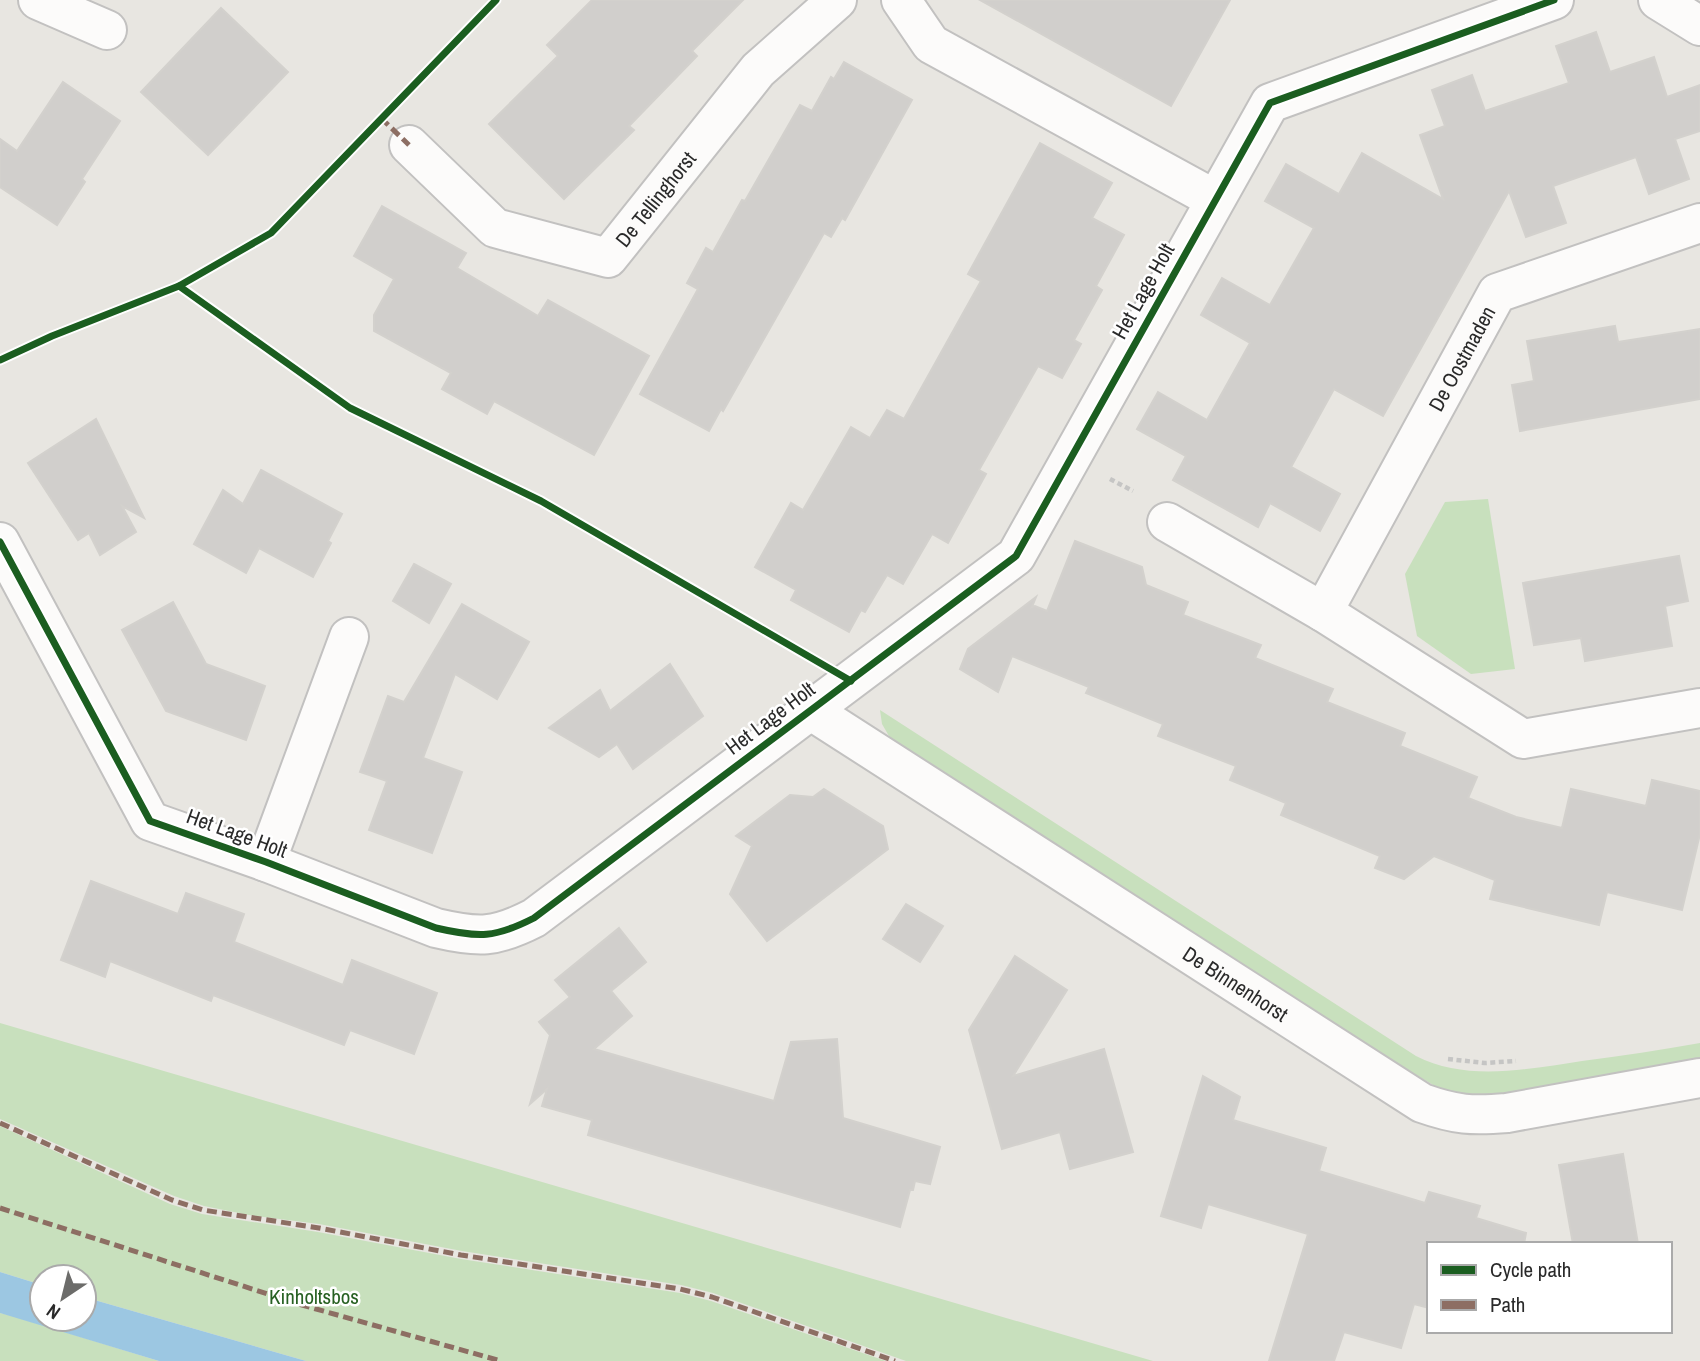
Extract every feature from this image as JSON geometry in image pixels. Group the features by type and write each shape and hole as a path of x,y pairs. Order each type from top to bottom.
{"street":[{"path":"38,0 107,30"},
{"name":"De Tellinghorst","path":"409,145 495,228 608,258 758,69 837,0"},
{"path":"901,0 931,44 1214,199"},
{"name":"Het Lage Holt","path":"0,542 150,821 266,862 436,928 463,934 488,935 511,930 534,918 1016,556 1270,103 1554,0"},
{"path":"1658,0 1700,26"},
{"name":"De Oostmaden","path":"1323,612 1497,293 1700,223"},
{"path":"1167,522 1323,612 1524,739 1700,708"},
{"name":"Het Lage Holt","path":"266,862 349,637"},
{"name":"De Binnenhorst","path":"810,709 1422,1103 1450,1113 1507,1113 1700,1078"}],"path":[{"path":"1071,457 1166,510 1167,522"},
{"path":"1440,1057 1485,1063 1523,1061"}],"green space":[{"path":"1488,499 1515,669 1471,674 1417,636 1405,574 1445,502"},
{"path":"880,710 1416,1056 1456,1069 1498,1071 1700,1043 1700,1059 1500,1094 1466,1095 1440,1089 893,743 882,724"},
{"path":"0,1023 1153,1361 906,1361 713,1293 681,1285 462,1251 204,1206 174,1196 0,1119"},
{"name":"Kinholtsbos","path":"0,1126 170,1204 202,1214 318,1232 461,1259 680,1293 711,1301 886,1361 306,1361 98,1301 98,1263 28,1263 28,1281 0,1272"},
{"path":"0,1313 28,1321 28,1333 68,1333 159,1361 0,1361"}],"water":[{"path":"0,1272 28,1281 28,1321 0,1313"},
{"path":"98,1301 306,1361 159,1361 66,1333 98,1333"}],"building":[{"path":"592,0 743,0 692,51 697,56 629,126 634,130 564,199 489,124 558,56 547,45"},
{"path":"980,0 1230,0 1171,106"},
{"path":"221,8 288,72 208,155 141,92"},
{"path":"1596,32 1610,72 1654,57 1667,97 1700,85 1700,131 1675,139 1689,179 1649,194 1636,157 1553,186 1566,223 1526,237 1509,191 1383,416 1334,389 1291,467 1340,494 1320,531 1270,503 1258,527 1173,480 1186,456 1137,429 1158,392 1207,420 1250,343 1201,315 1222,278 1270,305 1314,228 1265,201 1286,164 1339,194 1362,153 1443,199 1420,135 1445,126 1432,90 1472,75 1485,111 1569,83 1556,46"},
{"path":"844,62 912,100 845,220 842,218 831,237 824,233 709,431 640,394 698,289 687,283 706,248 713,252 800,105 812,111 831,77 834,79"},
{"path":"63,82 120,121 82,179 85,182 57,225 0,187 0,139 17,151"},
{"path":"1040,143 1112,183 1092,218 1124,235 1096,286 1102,290 1074,340 1081,344 1062,378 1038,366 979,470 986,474 948,543 932,534 903,584 887,575 865,612 861,610 849,632 791,600 796,590 755,567 791,503 803,510 851,427 870,438 887,410 904,419 981,281 968,274"},
{"path":"382,206 466,253 457,268 538,316 548,300 649,356 594,455 494,401 487,414 442,389 451,373 374,331 374,315 394,279 354,256"},
{"path":"1615,326 1618,342 1700,329 1700,399 1520,431 1512,385 1534,381 1527,341"},
{"path":"96,419 144,518 122,506 136,532 100,555 89,533 78,540 28,463"},
{"path":"261,470 342,514 328,541 331,543 313,577 259,548 246,573 194,544 223,490 243,504"},
{"path":"1075,541 1142,567 1146,585 1188,602 1183,615 1261,645 1255,658 1333,689 1327,702 1405,733 1400,746 1477,777 1468,798 1516,817 1562,828 1571,789 1646,806 1652,780 1700,791 1700,834 1682,910 1607,892 1599,925 1490,899 1495,880 1434,856 1404,879 1375,868 1380,856 1281,815 1286,803 1230,780 1236,766 1158,736 1163,724 1086,693 1089,687 1012,656 998,692 960,669 968,649 1036,597 1032,607 1047,611"},
{"path":"1679,556 1688,601 1665,606 1672,646 1585,661 1581,638 1534,645 1523,583"},
{"path":"414,564 451,584 429,623 393,601"},
{"path":"173,602 206,664 265,686 246,740 166,711 122,630"},
{"path":"462,604 529,642 497,699 455,674 423,758 462,772 432,853 369,830 387,781 360,772 388,696 404,702"},
{"path":"670,664 703,716 633,769 617,744 599,757 549,728 600,690 610,711"},
{"path":"824,789 883,826 888,849 767,941 730,894 752,846 736,836 790,795 813,797"},
{"path":"91,881 178,914 186,893 244,914 234,942 343,985 352,960 437,993 414,1054 350,1030 344,1045 213,995 211,1001 110,961 105,977 61,960"},
{"path":"906,904 943,926 920,962 883,939"},
{"path":"619,928 646,962 611,991 632,1016 594,1049 774,1101 791,1042 837,1039 843,1118 940,1147 930,1184 915,1181 913,1190 910,1190 900,1227 588,1135 592,1120 542,1106 547,1089 530,1104 550,1035 539,1022 570,997 555,980"},
{"path":"1015,956 1067,990 1013,1076 1104,1049 1133,1152 1070,1169 1060,1132 1002,1149 969,1030"},
{"path":"1203,1076 1240,1097 1233,1120 1326,1148 1319,1171 1425,1203 1429,1192 1480,1206 1476,1218 1526,1233 1524,1242 1427,1242 1427,1307 1414,1304 1401,1348 1344,1332 1334,1361 1269,1361 1308,1234 1208,1204 1201,1228 1161,1216"},
{"path":"1623,1154 1638,1242 1573,1242 1559,1165"}],"marked path":[{"path":"381,118 409,145"},
{"path":"0,1123 172,1200 203,1210 319,1228 461,1255 680,1289 712,1297 895,1361"},
{"path":"0,1208 302,1305 501,1361"}],"cycle path":[{"path":"179,286 271,233 496,0"},
{"path":"0,542 150,821 266,862 436,928 476,935 497,933 534,918 1016,556 1270,103 1554,0"},
{"path":"0,360 52,336 179,286 350,408 541,501 851,681"}]}
